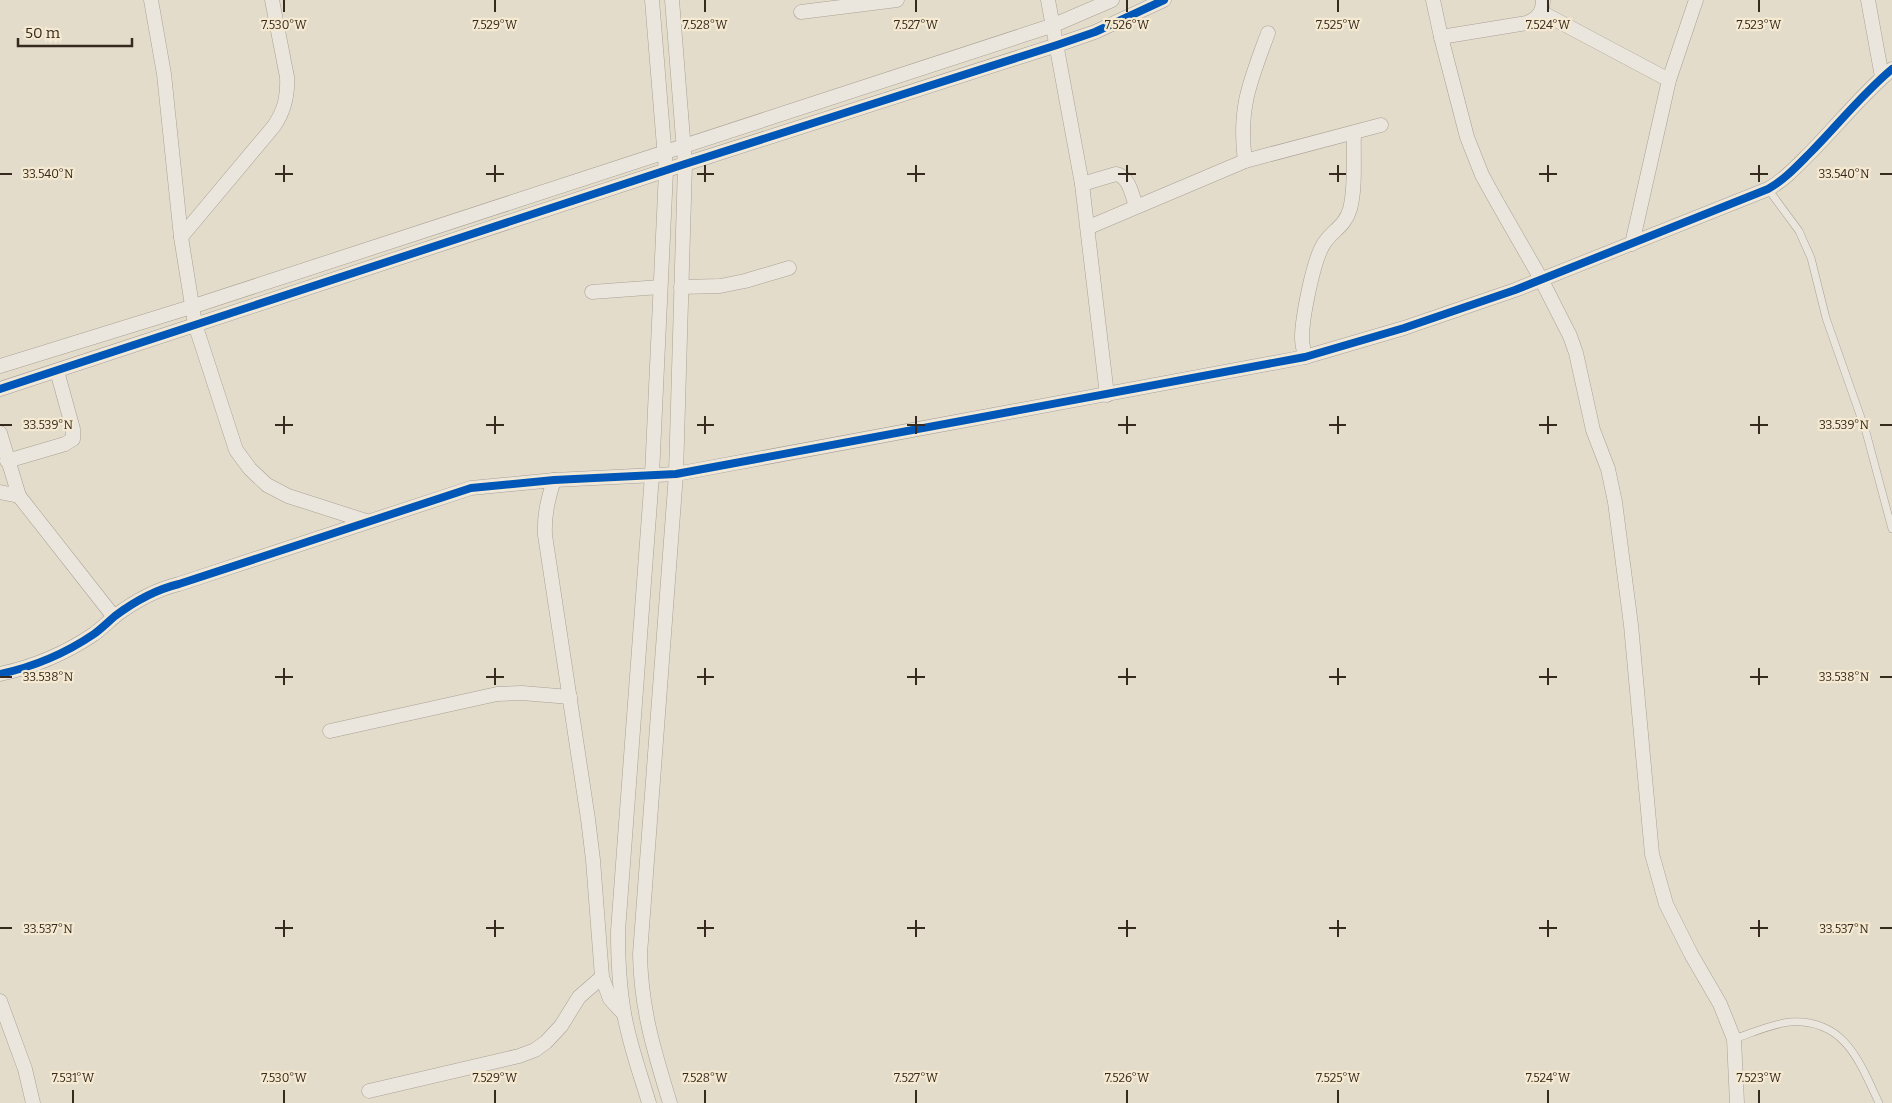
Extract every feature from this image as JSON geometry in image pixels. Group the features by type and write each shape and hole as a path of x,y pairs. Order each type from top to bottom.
{"street":[{"path":"151,0 164,74 181,237 191,307 236,450 250,469 268,485 288,496 366,522"},
{"path":"181,237 274,126 284,110 288,88 287,77 272,0"},
{"path":"649,1103 624,1014 618,968 618,931 652,475 666,171 666,152 652,0"},
{"path":"670,1103 646,1020 640,976 640,954 676,474 685,164 672,0"},
{"path":"801,12 897,0"},
{"path":"1048,0 1082,184 1108,395"},
{"path":"0,366 191,307 1054,25 1112,0"},
{"path":"0,390 195,324 685,164 1057,46 1095,32 1164,0"},
{"path":"1433,0 1465,128 1482,175 1564,322 1576,353 1593,430 1610,477 1631,625 1651,844 1657,875 1666,904 1691,954 1720,1004 1734,1039 1737,1103"},
{"path":"1632,244 1669,80 1696,0"},
{"path":"0,674 41,662 71,648 144,596 161,588 471,488 554,480 676,474 1108,395 1305,357 1404,328 1515,290 1768,189 1780,181 1887,73 1868,0"},
{"path":"1441,37 1527,23 1538,17 1542,6 1669,80"},
{"path":"1245,162 1242,130 1243,112 1247,90 1268,33"},
{"path":"1088,227 1245,162 1381,125"},
{"path":"1305,357 1302,340 1304,320 1317,260 1322,246 1331,234 1342,226 1350,210 1354,133"},
{"path":"1082,184 1116,174 1121,175 1125,178 1136,206"},
{"path":"681,287 720,286 789,268"},
{"path":"592,292 660,287"},
{"path":"7,461 65,444 73,439 73,429 57,370"},
{"path":"0,433 19,496 114,617"},
{"path":"554,480 547,502 544,535 570,697 593,860 602,977 610,999 624,1014"},
{"path":"0,492 19,496"},
{"path":"330,731 491,694 522,693 570,697"},
{"path":"369,1091 519,1056 535,1050 546,1042 561,1026 579,997 602,977"},
{"path":"0,1001 3,1018 24,1069 33,1103"}],"lane":[{"path":"1768,189 1787,212 1799,231 1811,258 1830,330 1866,432 1892,529"},
{"path":"1734,1039 1789,1022 1824,1026 1844,1041 1862,1067 1879,1103"}],"cycle path":[{"path":"0,389 685,164 1057,45 1095,32 1164,0"},
{"path":"0,674 37,663 61,653 94,634 130,606 161,589 471,488 554,480 676,474 1305,357 1404,328 1515,290 1768,189 1795,168 1870,89 1892,69"}]}
